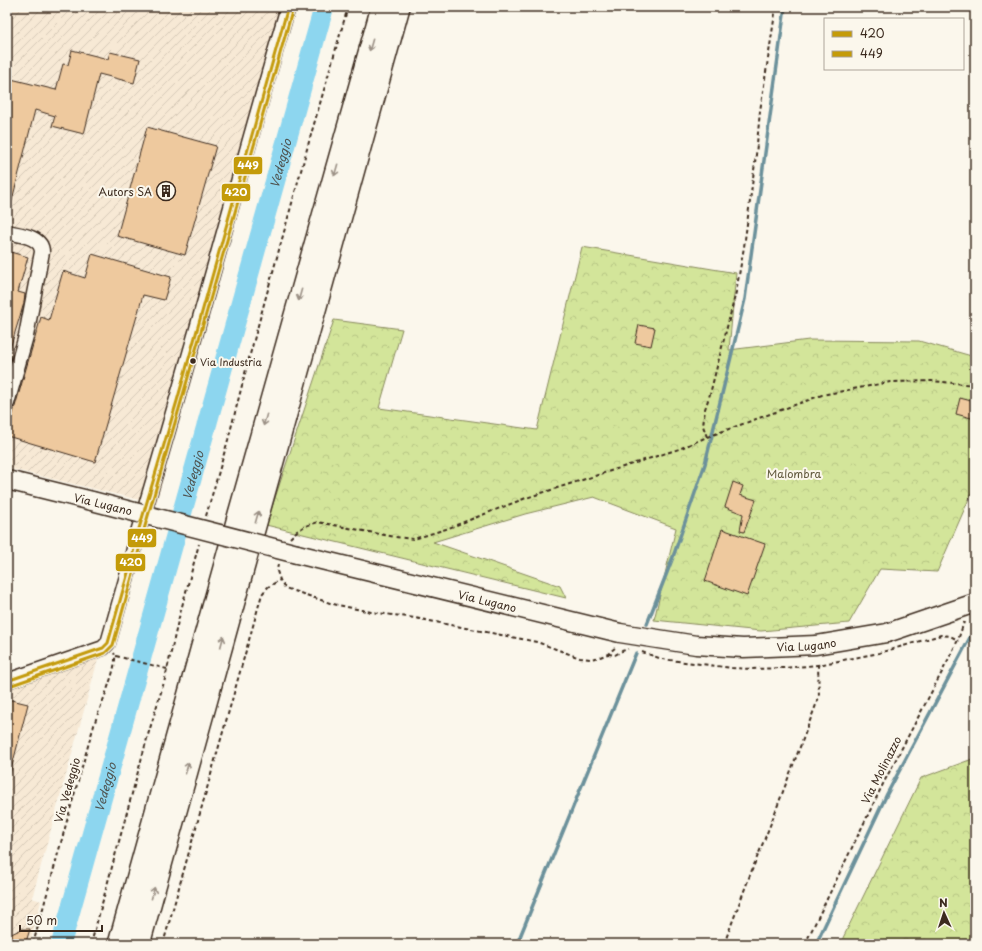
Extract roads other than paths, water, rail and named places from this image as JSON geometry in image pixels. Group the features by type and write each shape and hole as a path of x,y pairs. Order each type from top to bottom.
{"highway":[{"path":"119,944 382,7"},
{"path":"139,944 399,7"}],"main road":[{"name":"Via Lugano","path":"7,480 293,547 620,633 696,645 743,648 816,645 887,633 973,603"}],"street":[{"path":"7,682 104,648 108,643 138,532 288,7"},
{"path":"7,232 32,238 40,244 42,248 26,336 7,403"}],"waterway":[{"name":"Vedeggio","path":"61,944 324,7"},
{"path":"647,624 673,557 705,464 745,299 785,7"},
{"path":"816,944 887,794 975,628"},
{"path":"517,944 636,653"}],"place":[{"name":"Autors SA","path":"166,191"},
{"name":"Via Industria","path":"193,361"}],"park label":[{"name":"Malombra","path":"794,473"}]}
